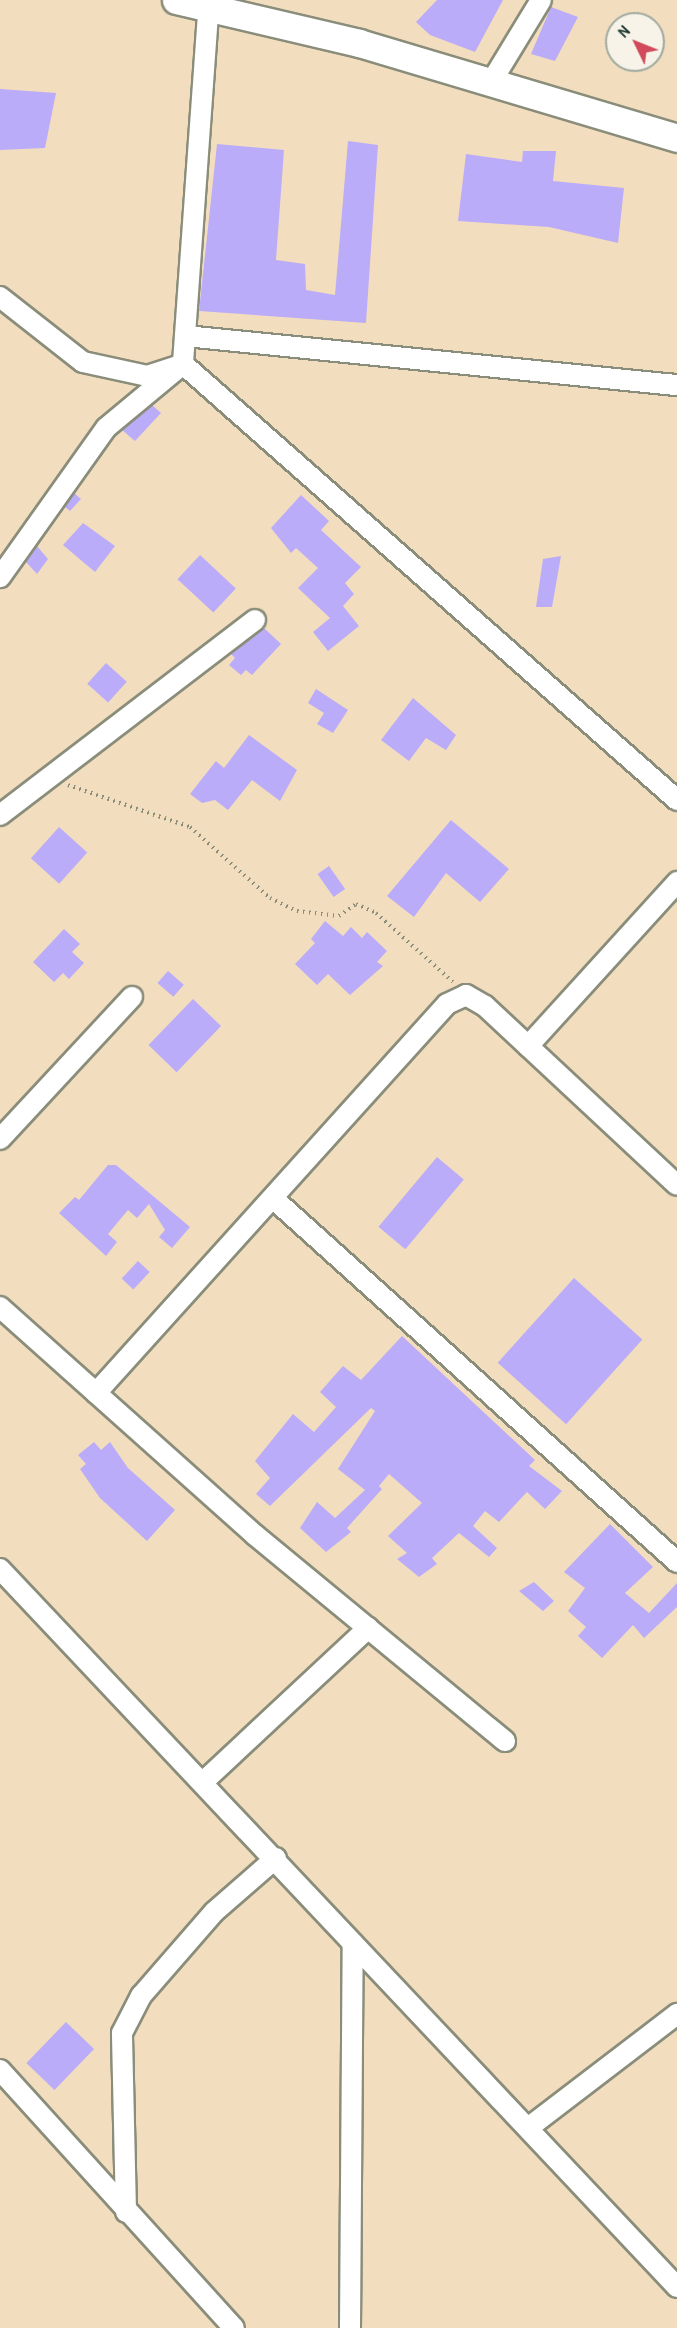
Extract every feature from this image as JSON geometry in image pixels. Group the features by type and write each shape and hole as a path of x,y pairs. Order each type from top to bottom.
{"main road":[{"path":"176,0 207,2 677,138"}],"street":[{"path":"490,84 541,0"},
{"path":"0,577 106,428 183,364 207,2"},
{"path":"0,297 83,362 147,376 183,364"},
{"path":"185,336 677,385"},
{"path":"183,364 677,800"},
{"path":"0,815 255,620"},
{"path":"528,1046 677,882"},
{"path":"96,1393 275,1200 447,1004 466,995 528,1046 677,1185"},
{"path":"0,1139 132,997"},
{"path":"275,1200 677,1562"},
{"path":"0,1307 368,1628 505,1741"},
{"path":"0,1569 276,1858 677,2287"},
{"path":"203,1782 368,1628"},
{"path":"126,2212 122,2033 141,1996 214,1912 276,1858"},
{"path":"350,2328 353,1943"},
{"path":"528,2128 677,2014"},
{"path":"0,2070 126,2212 234,2328"}],"path":[{"path":"48,778 190,826 270,898 297,911 339,916 356,904 376,913 466,995"}],"building":[{"path":"437,0 503,0 475,52 430,35 416,22"},
{"path":"551,7 578,17 555,61 531,54"},
{"path":"0,89 56,93 45,148 0,150"},
{"path":"348,141 378,145 366,323 199,311 217,144 284,150 276,260 305,264 306,290 335,295"},
{"path":"523,151 556,151 553,181 624,188 618,243 549,227 458,221 466,154 522,162"},
{"path":"152,405 161,413 135,441 122,430"},
{"path":"74,493 81,499 70,511 65,507"},
{"path":"301,495 329,521 321,530 361,567 345,583 354,594 343,606 359,626 328,651 313,632 330,618 298,588 318,568 296,548 291,553 271,528"},
{"path":"83,523 115,546 95,572 63,545"},
{"path":"37,546 48,559 37,574 26,562"},
{"path":"200,555 236,588 213,613 177,579"},
{"path":"561,556 552,607 536,607 543,559"},
{"path":"264,628 281,644 252,675 246,670 241,675 229,665 235,658 231,654"},
{"path":"106,663 127,682 108,703 87,684"},
{"path":"316,689 348,710 333,733 317,724 324,713 308,703"},
{"path":"413,698 456,735 446,750 426,738 409,761 381,740"},
{"path":"249,735 297,770 280,801 252,780 228,810 215,800 202,803 190,794 216,761 224,768"},
{"path":"451,820 509,869 480,902 446,873 414,917 387,896"},
{"path":"59,827 87,852 59,884 31,858"},
{"path":"329,866 345,889 334,897 318,874"},
{"path":"325,921 343,936 351,927 362,938 367,932 387,951 377,962 383,966 350,995 328,974 317,985 295,964 315,943 311,939"},
{"path":"64,929 80,944 72,952 84,963 69,979 63,973 54,982 33,962"},
{"path":"168,971 184,985 173,997 158,983"},
{"path":"193,999 221,1026 177,1072 149,1045"},
{"path":"437,1157 464,1179 405,1249 379,1227"},
{"path":"108,1165 116,1165 190,1227 172,1248 159,1237 165,1230 149,1204 137,1218 128,1210 108,1234 117,1242 106,1256 59,1213 75,1197 79,1200"},
{"path":"138,1261 150,1272 133,1289 122,1279"},
{"path":"574,1278 642,1340 566,1424 498,1363"},
{"path":"402,1336 535,1460 529,1466 562,1491 545,1509 527,1492 499,1522 485,1511 473,1526 497,1548 489,1557 459,1533 432,1558 437,1564 419,1577 397,1559 407,1553 388,1536 422,1503 389,1474 379,1486 382,1489 347,1528 351,1532 326,1552 300,1528 317,1502 335,1518 365,1490 338,1469 375,1411 371,1408 270,1506 256,1494 270,1478 255,1461 293,1414 314,1432 336,1407 320,1392 343,1366 361,1380"},
{"path":"94,1442 101,1450 110,1442 128,1468 175,1510 147,1541 100,1498 80,1469 86,1464 78,1455"},
{"path":"610,1524 653,1567 625,1593 649,1613 677,1583 677,1607 644,1638 633,1625 602,1658 578,1636 586,1627 568,1611 585,1588 564,1572"},
{"path":"534,1582 554,1601 543,1611 519,1591"},
{"path":"66,2022 94,2049 54,2090 26,2063"}]}
